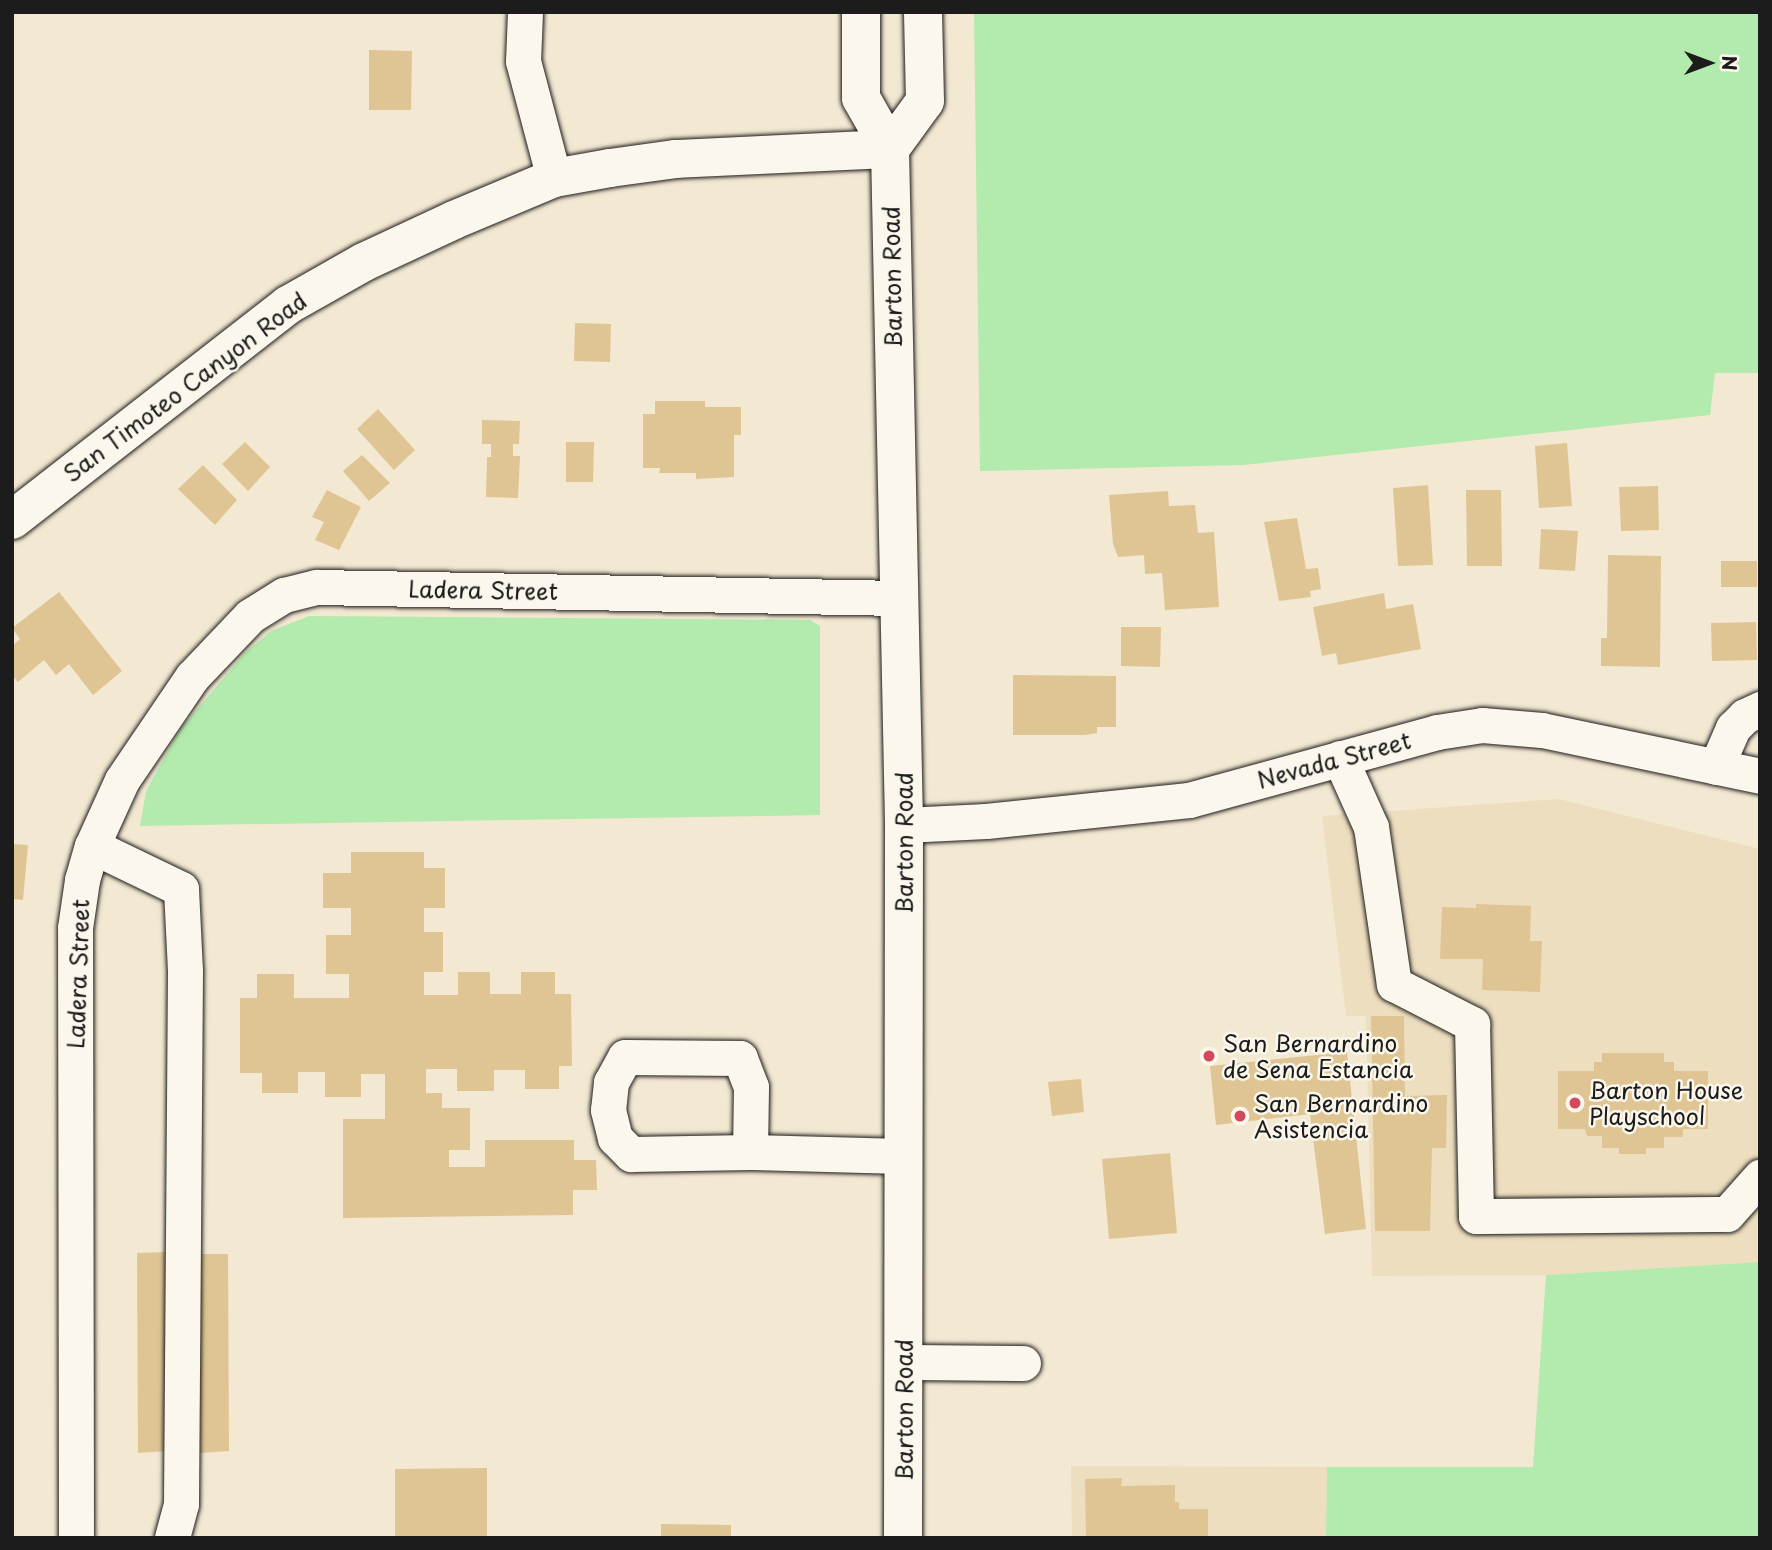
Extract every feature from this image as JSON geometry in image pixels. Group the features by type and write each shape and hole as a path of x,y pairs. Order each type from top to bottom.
{"main road":[{"name":"Barton Road","path":"861,12 861,98 890,149 905,825 903,1538"},
{"path":"890,149 925,101 923,12"},
{"name":"San Timoteo Canyon Road","path":"12,520 288,305 363,262 554,178 676,159 890,149"}],"street":[{"path":"525,12 523,61 554,178"},
{"name":"Ladera Street","path":"76,1538 75,928 82,880 92,846 122,780 192,677 250,617 284,595 317,587 900,598"},
{"path":"1716,767 1733,728 1745,716 1760,709"},
{"name":"Nevada Street","path":"905,825 986,821 1189,800 1437,732 1482,725 1542,730 1760,776"},
{"path":"1340,758 1371,827 1394,984 1472,1024 1476,1216 1727,1214 1760,1177"},
{"path":"92,846 181,889 185,985 181,1504 172,1538"},
{"path":"750,1152 905,1156"},
{"path":"903,1362 1023,1363"}],"shaded area":[{"path":"1559,799 1760,849 1760,1262 1546,1275 1372,1276 1366,1016 1346,1016 1322,816"},
{"path":"1071,1466 1327,1467 1326,1538 1072,1538"}],"green space":[{"path":"974,12 1760,12 1760,373 1715,373 1710,415 1243,465 980,471"},
{"path":"309,616 810,620 820,626 820,815 140,826 146,791 181,728 245,653 271,631"},
{"path":"1760,1262 1760,1538 1326,1538 1327,1467 1533,1467 1546,1275"}],"building":[{"path":"369,50 412,51 411,110 369,110"},
{"path":"575,323 611,324 610,362 574,361"},
{"path":"655,401 705,401 705,407 741,407 741,435 734,435 734,477 696,479 696,473 659,473 660,468 643,468 643,414 655,414"},
{"path":"378,409 415,450 394,470 357,429"},
{"path":"482,420 520,421 519,444 513,444 513,456 520,456 518,498 486,497 487,457 491,457 491,444 482,444"},
{"path":"245,442 270,467 248,491 222,464"},
{"path":"566,442 594,442 593,482 566,482"},
{"path":"1567,443 1572,506 1539,508 1535,446"},
{"path":"362,455 390,483 369,501 343,471"},
{"path":"203,465 237,500 215,525 178,489"},
{"path":"1428,485 1433,565 1398,566 1393,488"},
{"path":"1658,486 1659,530 1621,531 1619,487"},
{"path":"327,490 361,507 339,550 315,540 324,522 312,517"},
{"path":"1466,490 1501,490 1502,566 1467,566"},
{"path":"1168,491 1169,506 1195,505 1198,533 1214,532 1219,607 1165,610 1162,573 1145,574 1144,555 1118,557 1113,544 1109,495"},
{"path":"1297,518 1306,569 1318,568 1321,589 1310,591 1311,597 1279,601 1264,522"},
{"path":"1541,529 1578,531 1575,571 1539,569"},
{"path":"1608,555 1661,556 1660,667 1601,666 1601,638 1607,638"},
{"path":"1721,561 1757,561 1757,587 1721,587"},
{"path":"59,592 122,671 93,695 69,664 56,675 44,660 18,682 12,675 12,646 20,639 12,628"},
{"path":"1384,593 1386,609 1413,604 1421,649 1338,665 1336,653 1322,656 1313,607"},
{"path":"1756,622 1757,660 1712,661 1711,623"},
{"path":"1121,627 1161,627 1160,667 1121,666"},
{"path":"1013,675 1116,676 1116,727 1097,727 1097,733 1085,735 1013,735"},
{"path":"12,844 28,845 23,900 12,899"},
{"path":"351,852 424,852 424,868 445,868 445,908 424,908 424,932 443,932 443,972 424,972 424,995 458,995 458,972 490,972 490,994 521,994 521,972 555,972 555,994 571,994 572,1066 559,1066 559,1089 525,1089 525,1070 494,1070 494,1091 457,1091 457,1069 426,1069 426,1093 442,1093 442,1108 470,1108 470,1150 449,1150 449,1167 485,1167 485,1140 574,1140 574,1160 596,1160 597,1190 573,1190 573,1215 343,1218 343,1119 385,1119 385,1074 361,1074 361,1097 325,1097 325,1072 298,1072 298,1093 262,1093 262,1073 240,1073 240,998 257,998 257,974 294,974 294,998 349,998 349,974 326,974 326,935 351,935 351,908 323,908 323,873 351,873"},
{"path":"1476,904 1531,906 1530,941 1542,941 1540,992 1482,990 1483,959 1440,959 1442,907 1476,908"},
{"path":"1371,1016 1404,1016 1405,1096 1447,1095 1446,1148 1432,1148 1430,1231 1375,1231"},
{"path":"1347,1052 1366,1229 1325,1234 1310,1114 1216,1125 1210,1066"},
{"path":"1602,1053 1664,1053 1664,1062 1674,1062 1674,1071 1708,1071 1708,1129 1683,1129 1683,1137 1664,1137 1664,1148 1646,1148 1646,1154 1619,1154 1619,1148 1602,1148 1602,1136 1587,1136 1585,1129 1558,1129 1558,1071 1594,1071 1594,1062 1602,1062"},
{"path":"1081,1079 1084,1112 1052,1116 1048,1082"},
{"path":"1170,1153 1177,1233 1109,1239 1102,1159"},
{"path":"165,1252 166,1451 138,1453 137,1253"},
{"path":"200,1254 228,1254 229,1451 200,1453"},
{"path":"487,1468 487,1538 395,1538 395,1469"},
{"path":"1122,1478 1121,1486 1175,1485 1175,1502 1179,1502 1179,1509 1208,1509 1208,1538 1086,1538 1085,1479"},
{"path":"661,1524 731,1525 731,1538 661,1538"}],"place":[{"name":"San Bernardino de Sena Estancia","path":"1209,1056"},
{"name":"Barton House Playschool","path":"1575,1103"},
{"name":"San Bernardino Asistencia","path":"1240,1116"}]}
